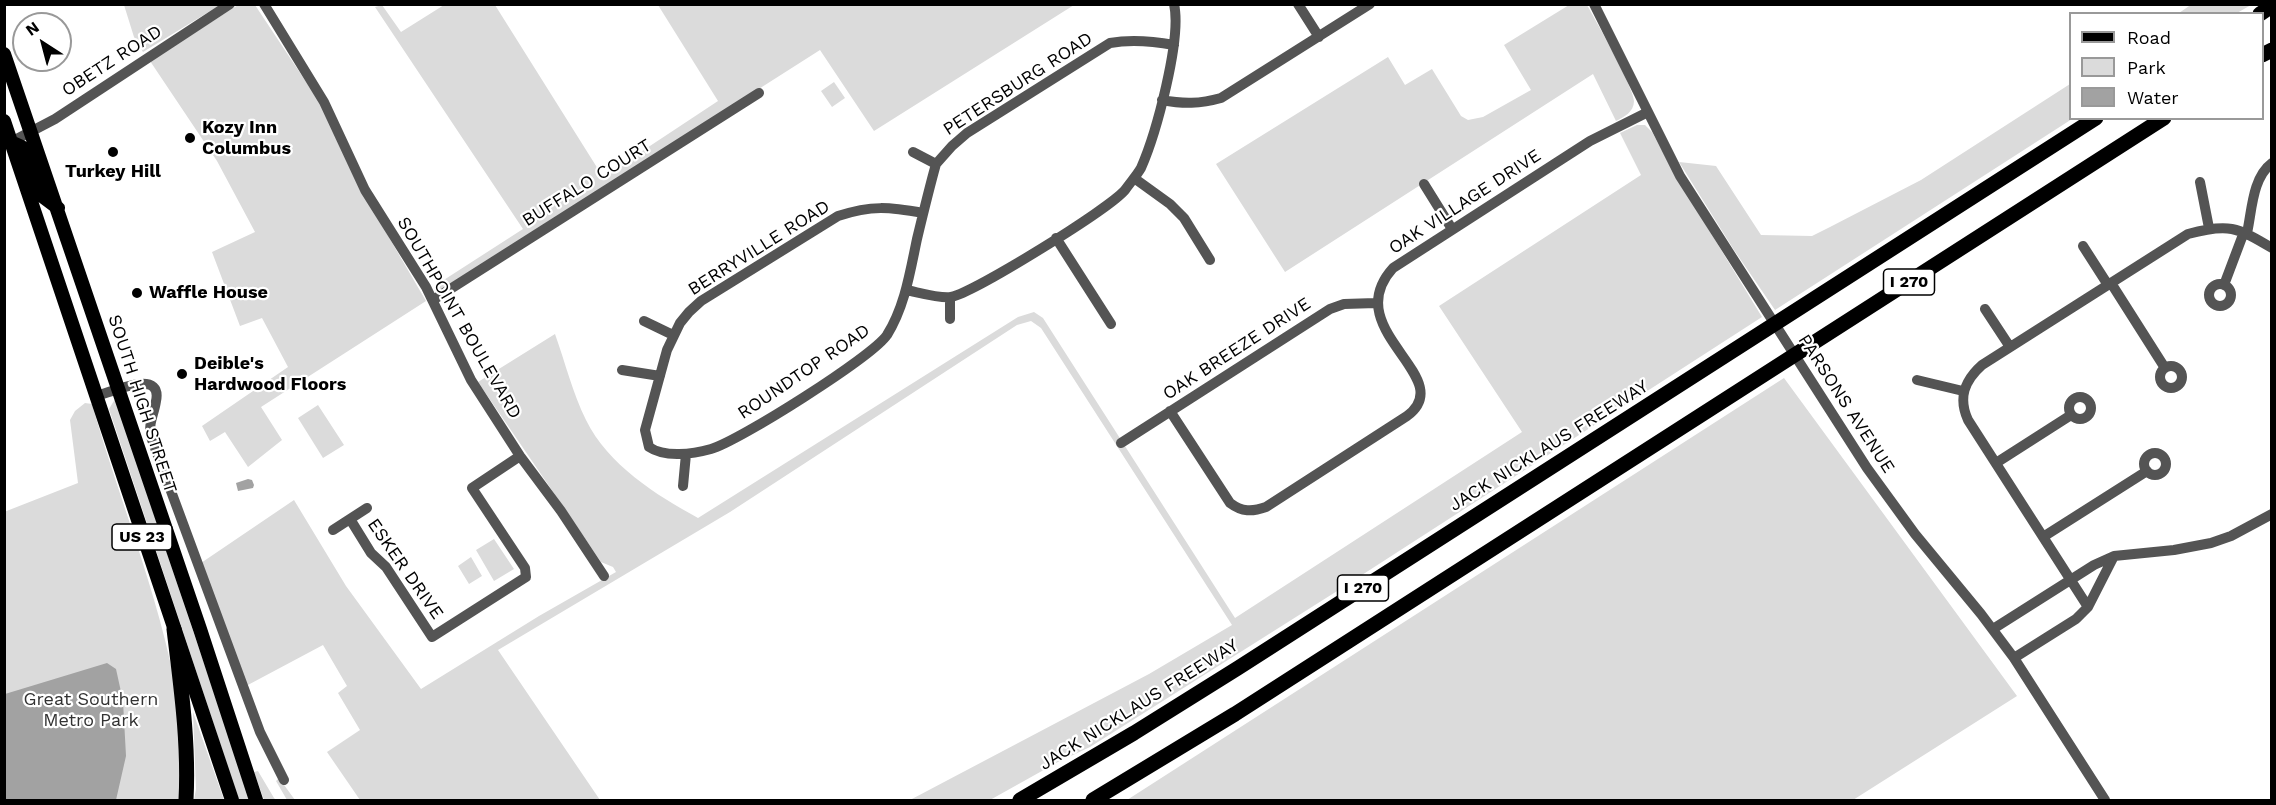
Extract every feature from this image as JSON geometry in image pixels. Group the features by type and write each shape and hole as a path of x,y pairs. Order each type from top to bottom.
{"highway":[{"name":"JACK NICKLAUS FREEWAY","path":"1020,801 1125,739 1245,663 2093,120"},
{"name":"I 270","path":"1093,801 1234,714 2161,120"},
{"path":"174,629 186,724 186,801"},
{"path":"1111,801 1234,714"}],"main road":[{"name":"SOUTH HIGH STREET","path":"4,54 58,208 256,801"},
{"name":"US 23","path":"4,121 232,801"},
{"path":"11,142 22,147 25,152 42,196 58,208"}],"street":[{"name":"OBETZ ROAD","path":"11,142 55,119 230,4"},
{"name":"SOUTHPOINT BOULEVARD","path":"264,4 324,102 365,190 433,300 453,347 471,380 520,456 561,511 604,576"},
{"path":"906,290 950,298 997,274 1056,238 1123,192 1140,170 1162,100 1178,19 1174,4"},
{"path":"1298,4 1319,37"},
{"path":"1162,100 1184,104 1205,103 1221,98 1370,4"},
{"name":"PARSONS AVENUE","path":"1594,4 1680,176 1891,503 2014,658 2105,801"},
{"name":"PETERSBURG ROAD","path":"923,213 936,164 967,133 1110,43 1146,40 1174,45"},
{"name":"BUFFALO COURT","path":"433,300 759,93"},
{"name":"OAK VILLAGE DRIVE","path":"1376,303 1379,287 1393,268 1590,141 1648,112"},
{"path":"913,152 936,164"},
{"path":"2224,285 2246,233 2261,173 2271,163"},
{"path":"1134,178 1170,204 1184,218 1210,260"},
{"path":"2200,182 2209,228"},
{"path":"1424,184 1452,229"},
{"name":"BERRYVILLE ROAD","path":"651,449 645,430 673,335 689,312 701,301 838,216 887,206 923,213"},
{"name":"ROUNDTOP ROAD","path":"651,449 663,453 686,454 712,449 737,438 875,348 886,335 901,307 923,213"},
{"path":"2088,607 1965,414 1963,391 1976,370 2188,234 2209,228 2226,227 2246,233 2271,248"},
{"path":"1056,238 1111,324"},
{"path":"2083,246 2165,368"},
{"path":"950,298 950,319"},
{"path":"1170,411 1226,498 1234,506 1246,511 1266,507 1415,409 1420,397 1416,377 1380,320 1376,303"},
{"name":"OAK BREEZE DRIVE","path":"1121,442 1330,309 1344,304 1376,303"},
{"path":"1985,309 2010,347"},
{"path":"644,321 673,335"},
{"path":"622,370 660,376"},
{"path":"1917,380 1963,391"},
{"path":"97,396 143,382 152,385 154,389 157,398 150,417 151,437 260,732 284,780"},
{"path":"1996,463 2071,415"},
{"path":"683,486 686,454"},
{"name":"ESKER DRIVE","path":"350,519 371,553 386,567 432,638 526,578 527,573 472,488 520,456"},
{"path":"2043,537 2147,471"},
{"path":"333,530 366,508"},
{"path":"1993,629 2070,579 2114,556 2174,550 2211,543 2230,536 2271,514"},
{"path":"2014,658 2076,619 2088,607 2114,556"}],"green space":[{"path":"2192,4 2251,4 2239,12 2180,12"},
{"path":"124,5 220,5 143,52 134,37"},
{"path":"238,5 255,5 320,103 359,186 426,301 261,407 282,440 248,467 225,432 210,441 202,426 288,367 262,318 240,326 212,252 255,232 217,161 150,61"},
{"path":"382,5 401,32 444,5 495,5 603,177 718,101 658,5 1074,5 874,131 820,50 440,292 436,285 523,229 375,7"},
{"path":"1569,5 1587,5 1606,39 1632,94 1634,105 1628,114 1616,121 1593,74 1285,272 1216,164 1388,57 1405,85 1432,69 1461,116 1468,120 1483,117 1531,90 1504,45"},
{"path":"834,82 845,98 832,107 821,91"},
{"path":"2069,85 2070,120 1775,310 1679,162 1716,166 1761,235 1812,236 1921,180"},
{"path":"1637,125 1645,125 1652,132 1673,171 1762,317 1090,747 990,800 910,800 1149,674 1232,625 1041,328 1031,321 1017,325 730,512 498,650 600,800 360,800 327,752 360,730 338,693 347,686 323,645 246,686 201,563 294,500 346,586 421,689 539,616 616,572 613,567 601,562 478,382 555,334 581,410 595,436 620,465 650,489 698,518 1018,317 1034,312 1043,318 1235,618 1522,432 1439,306 1641,175 1620,133"},
{"path":"1784,378 2017,696 1853,800 1127,800"},
{"path":"115,399 250,800 239,800 109,409"},
{"name":"Great Southern Metro Park","path":"85,403 92,404 155,601 165,641 181,722 181,800 5,800 4,512 78,483 70,420 75,411"},
{"path":"318,405 344,445 323,458 298,418"},
{"path":"494,539 514,569 494,581 476,550"},
{"path":"471,557 482,576 469,584 458,566"},
{"path":"193,712 224,800 194,800 196,789"},
{"path":"258,771 276,800 264,800 254,772"},
{"path":"279,778 295,800 287,800 276,781"}],"water":[{"path":"252,480 253,488 238,491 236,483"},
{"path":"107,663 116,669 123,701 126,756 116,800 5,800 5,694"}],"place":[{"name":"Kozy Inn Columbus","path":"190,138"},
{"name":"Turkey Hill","path":"113,152"},
{"name":"Waffle House","path":"137,293"},
{"name":"Deible's Hardwood Floors","path":"182,374"}]}
